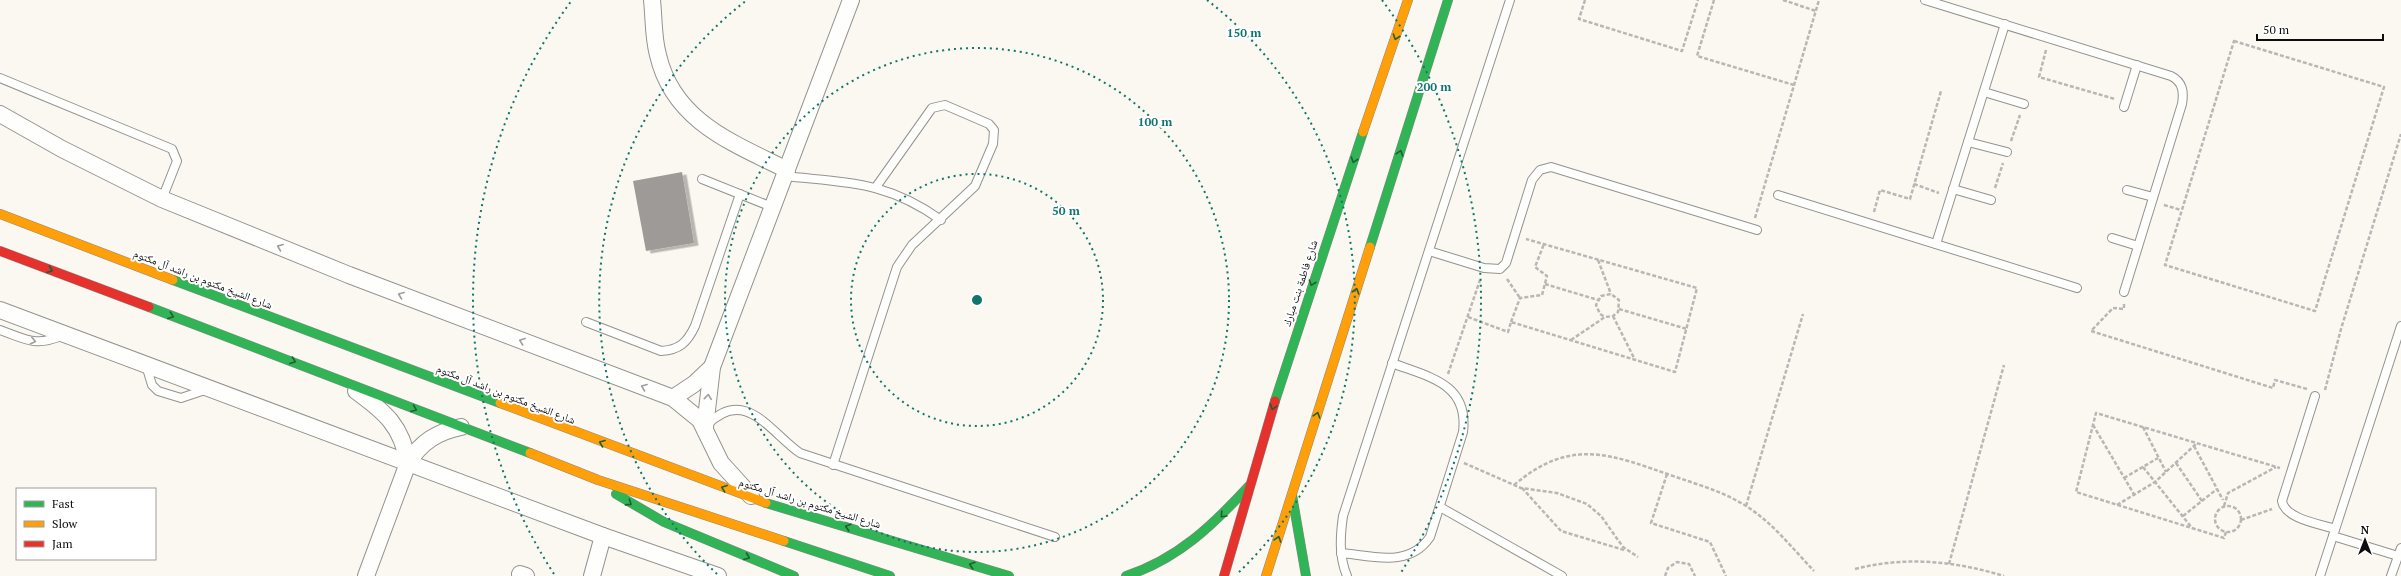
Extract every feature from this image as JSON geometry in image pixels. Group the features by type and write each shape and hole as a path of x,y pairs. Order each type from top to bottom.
{"main road":[{"name":"شارع فاطمة بنت مبارك","path":"1224,576 1249,486 1306,301 1408,0"},
{"path":"1266,576 1448,0"},
{"name":"شارع الشيخ مكتوم بن راشد آل مكتوم","path":"0,214 756,500 1009,576"},
{"path":"0,251 338,378 598,480 890,576"},
{"path":"6,264 30,263"},
{"path":"598,480 629,504 646,514 794,576"},
{"path":"1126,576 1153,568 1194,543 1249,486"},
{"path":"1292,495 1306,576"}],"street":[{"path":"652,0 658,55 664,75 674,94 687,111 702,125 720,137 786,173"},
{"path":"705,427 712,367 851,0"},
{"path":"0,114 68,152 162,199 370,283 673,398 694,413 705,427 721,462 732,476 756,500"},
{"path":"0,310 603,536 718,576"},
{"path":"673,398 694,384 712,367"},
{"path":"338,378 390,419 403,440 408,463"},
{"path":"366,576 408,463 415,452 430,438 448,430 461,427"},
{"path":"592,576 603,536"}],"lane":[{"path":"1347,576 1341,553 1340,534 1343,516 1510,0"},
{"path":"1925,0 2175,78 2183,91 2182,104 2124,292"},
{"path":"1936,244 2005,24"},
{"path":"2125,105 2137,65"},
{"path":"0,78 172,149 177,161 162,199"},
{"path":"1984,92 2024,104"},
{"path":"833,465 891,279 908,250 969,193 984,169 995,136 989,124 983,121 945,105 932,108 876,187"},
{"path":"1968,142 2007,152"},
{"path":"1429,251 1484,268 1500,269 1506,263 1535,174 1545,168 1551,167 1754,229"},
{"path":"786,173 876,187 916,203 941,220"},
{"path":"702,179 772,207"},
{"path":"2128,190 2152,199"},
{"path":"1952,193 1991,200"},
{"path":"586,322 661,351 672,351 683,345 695,326 740,194"},
{"path":"1778,195 2077,288"},
{"path":"2112,238 2138,246"},
{"path":"2320,576 2401,326"},
{"path":"0,330 36,342 48,341 65,334"},
{"path":"1341,553 1393,559 1409,556 1425,545 1430,537 1463,432 1463,413 1457,397 1445,384 1392,363"},
{"path":"146,364 152,385 158,391 181,398 211,388"},
{"path":"2312,393 2291,471 2282,496 2283,505 2292,514 2334,532 2400,552 2391,576"},
{"path":"705,427 715,417 728,411 742,410 755,414 800,453 1055,537"},
{"path":"1440,507 1562,576"}],"path":[{"path":"1585,0 1579,19 1682,51 1698,0"},
{"path":"1714,0 1697,56 1794,85"},
{"path":"1783,0 1816,11"},
{"path":"1754,229 1819,0"},
{"path":"2050,38 2039,77 2125,105"},
{"path":"2234,41 2384,87 2315,311 2165,265 2182,210 2234,41"},
{"path":"1871,223 1880,190 1910,199 1941,91"},
{"path":"2324,395 2341,329 2401,134"},
{"path":"1914,184 1952,193"},
{"path":"2152,199 2182,210"},
{"path":"1511,322 1675,372 1697,288 1514,235"},
{"path":"1520,298 1542,294 1547,276 1535,267 1544,244"},
{"path":"1571,340 1605,317 1613,316 1619,309 1619,300 1611,294 1598,260"},
{"path":"1445,384 1484,268"},
{"path":"1500,269 1520,298"},
{"path":"1545,284 1598,300"},
{"path":"2124,292 2124,309 2113,308 2091,331 2273,388 2275,380 2312,393"},
{"path":"1605,317 1597,310 1598,300 1606,294 1611,294"},
{"path":"1468,317 1508,332 1520,298"},
{"path":"1619,309 1687,329"},
{"path":"1746,506 1803,314"},
{"path":"1613,316 1635,360"},
{"path":"1949,564 2004,365"},
{"path":"2226,532 2224,538 2076,492 2096,413 2291,471"},
{"path":"2093,425 2135,496"},
{"path":"2143,427 2166,472"},
{"path":"2117,505 2135,496 2155,482 2197,443"},
{"path":"2194,446 2224,501 2224,506"},
{"path":"1514,485 1548,462 1574,455 1588,454 1616,456 1720,493 1746,506 1771,526 1814,571"},
{"path":"2124,478 2158,458"},
{"path":"1455,459 1521,488 1557,493 1587,504 1601,516 1626,550"},
{"path":"2176,463 2202,501"},
{"path":"2224,501 2231,490 2276,466"},
{"path":"2143,467 2193,528"},
{"path":"1667,474 1651,523 1710,542 1726,576"},
{"path":"1521,488 1560,532 1626,550 1638,557"},
{"path":"2183,516 2217,489"},
{"path":"2241,520 2283,505"},
{"path":"2224,506 2234,507 2238,510 2241,520 2236,530 2226,532 2217,527 2214,517 2216,512 2224,506"},
{"path":"1855,569 1892,561 1911,560 1984,570 2004,576"},
{"path":"1665,576 1668,568 1672,564 1683,562 1693,569 1695,576"}],"building":[{"path":"682,172 694,243 646,251 633,181"}],"traffic: fast":[{"path":"1370,247 1448,0"},
{"path":"1275,401 1363,132"},
{"path":"173,280 500,403"},
{"path":"149,307 530,453"},
{"path":"1126,576 1145,569 1162,560 1194,539 1222,514 1249,486"},
{"path":"616,494 664,522 794,576"},
{"path":"1292,495 1306,576"},
{"path":"766,503 1009,576"},
{"path":"784,541 890,576"}],"traffic: slow":[{"path":"1363,132 1408,0"},
{"path":"0,214 173,280"},
{"path":"1266,576 1370,247"},
{"path":"500,403 766,503"},
{"path":"530,453 598,480 784,541"}],"traffic: jam":[{"path":"0,251 149,307"},
{"path":"1224,576 1275,401"}]}
